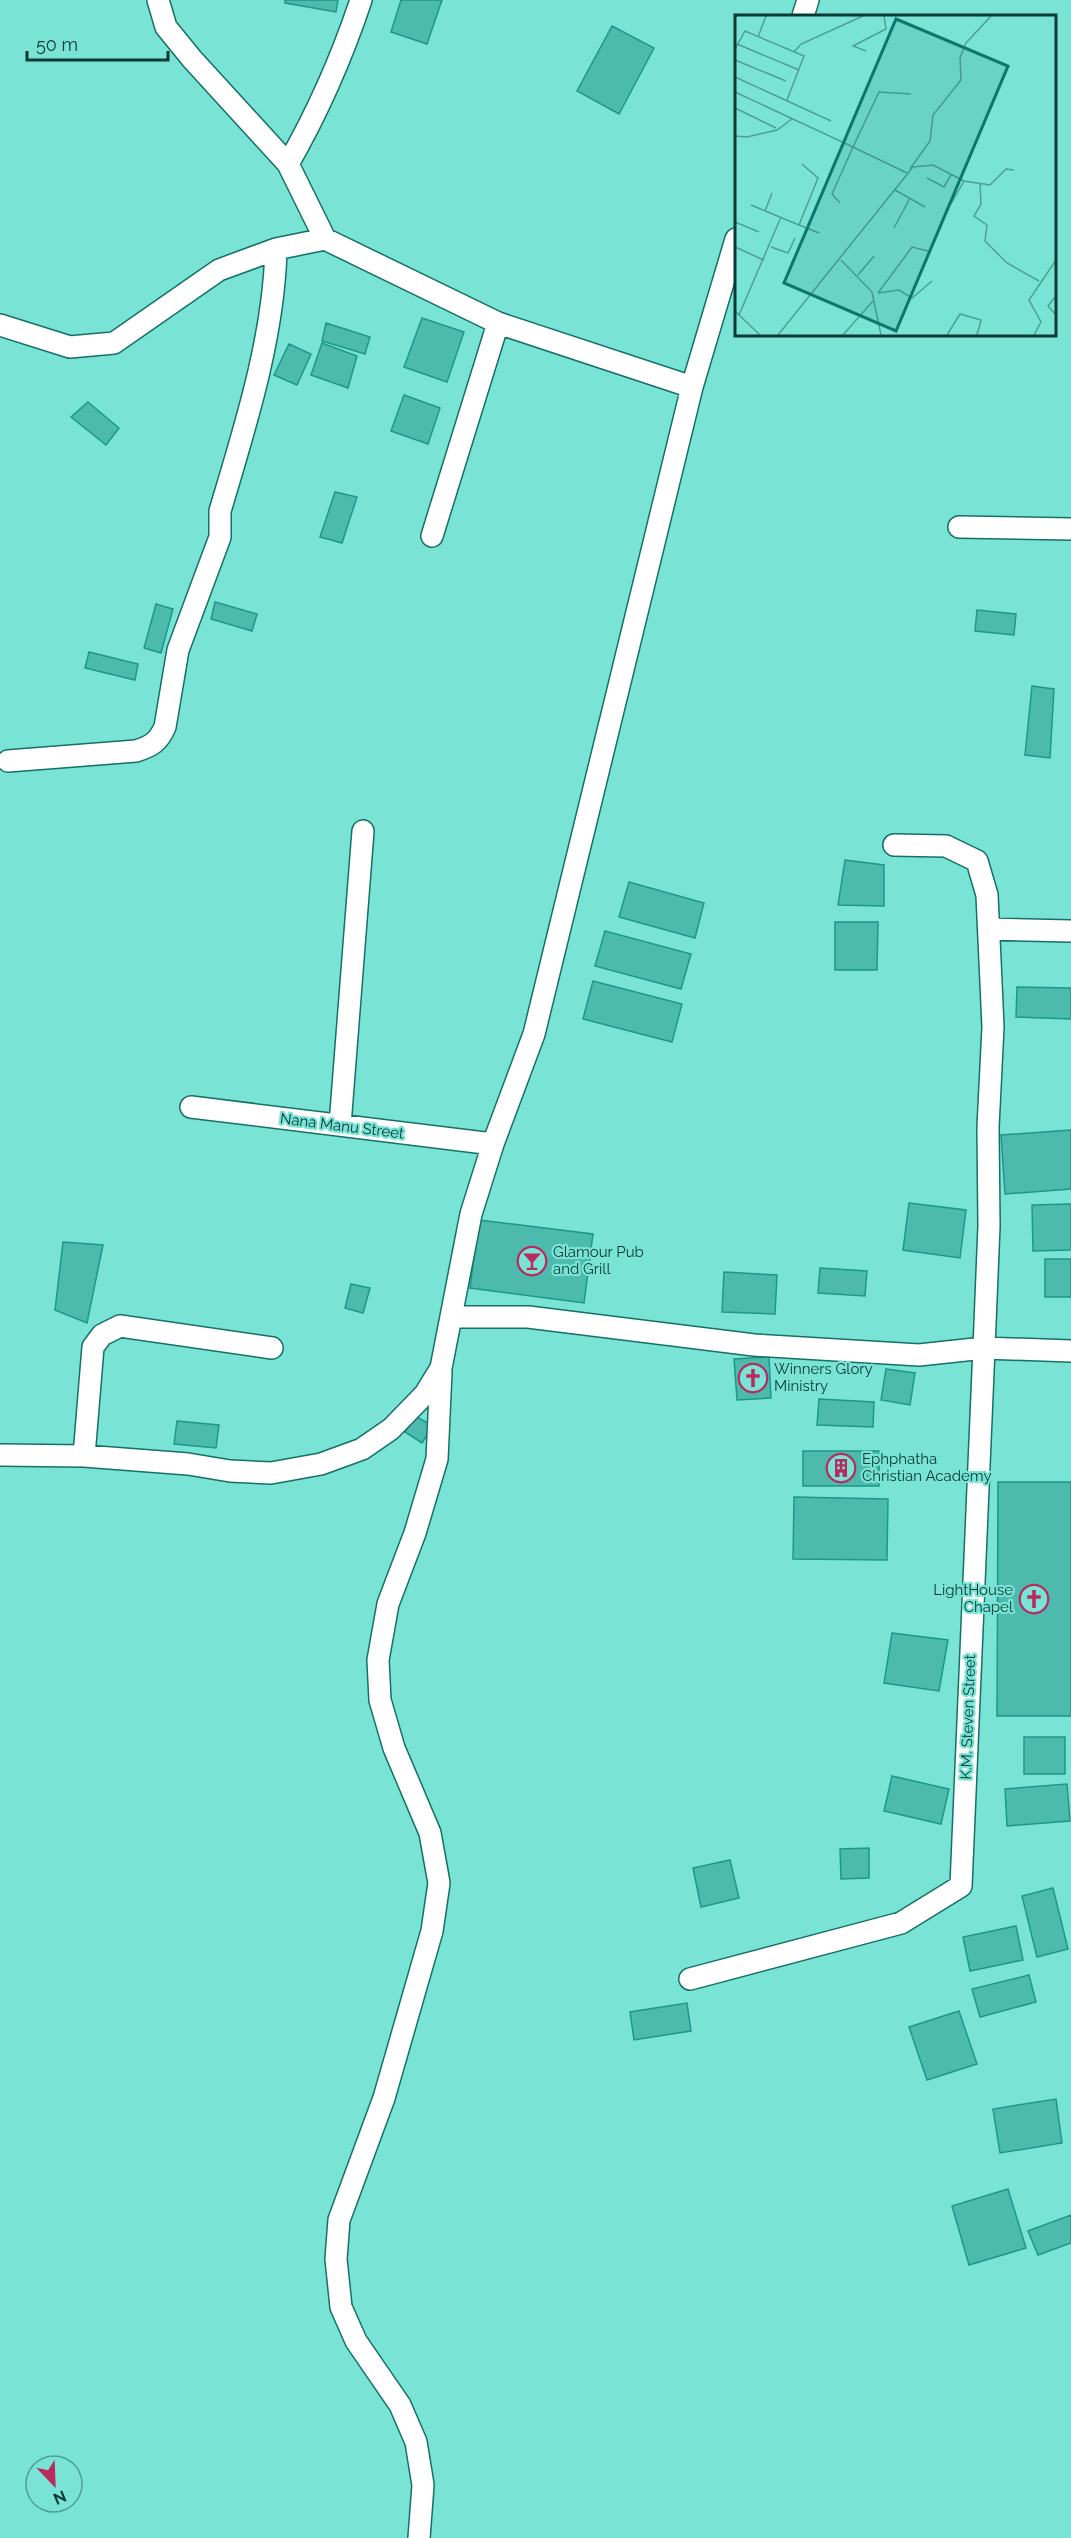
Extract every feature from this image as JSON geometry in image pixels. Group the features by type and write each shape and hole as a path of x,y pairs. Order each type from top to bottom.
{"street":[{"path":"158,0 166,27 172,35 288,164 325,239"},
{"path":"288,164 318,111 349,37 361,0"},
{"path":"803,15 808,0"},
{"path":"0,325 70,347 114,343 219,270 276,249 325,239 498,323 692,387"},
{"path":"419,2538 423,2485 416,2442 400,2405 356,2341 341,2307 336,2259 339,2220 384,2098 432,1931 439,1883 430,1833 394,1748 380,1700 378,1660 388,1604 415,1533 437,1459 441,1368 471,1214 493,1144 534,1034 692,387 735,242"},
{"path":"8,761 136,751 156,744 165,728 178,650 220,537 220,511 270,329 275,288 276,249"},
{"path":"432,536 498,323"},
{"path":"959,527 1071,529"},
{"path":"340,1125 363,831"},
{"path":"894,845 946,846 977,861 987,895 993,1028 988,1126 989,1226 984,1348"},
{"path":"990,929 1071,931"},
{"name":"Nana Manu Street","path":"191,1107 493,1144"},
{"path":"452,1317 528,1317 754,1345 919,1355 984,1348 1071,1351"},
{"path":"84,1456 93,1347 102,1335 120,1326 272,1348"},
{"name":"K.M. Steven Street","path":"690,1979 901,1923 961,1886 984,1348"},
{"path":"0,1455 84,1456 188,1464 230,1472 271,1473 321,1464 362,1449 391,1429 425,1394 441,1368"}],"building":[{"path":"285,0 338,0 336,12 285,3"},
{"path":"401,0 442,0 427,44 391,32"},
{"path":"612,26 654,48 619,114 577,91"},
{"path":"422,318 464,332 447,382 404,367"},
{"path":"326,323 370,337 365,354 322,341"},
{"path":"322,343 357,356 348,388 311,375"},
{"path":"289,344 311,354 297,385 274,375"},
{"path":"404,395 440,408 428,444 391,431"},
{"path":"88,402 119,428 106,445 71,417"},
{"path":"335,492 357,497 342,543 320,537"},
{"path":"215,602 257,614 252,631 211,619"},
{"path":"156,604 173,609 161,653 144,648"},
{"path":"977,610 1016,614 1014,635 975,631"},
{"path":"89,652 138,664 135,680 85,668"},
{"path":"1032,686 1054,689 1050,758 1025,755"},
{"path":"845,860 884,865 884,906 838,905"},
{"path":"629,882 704,903 695,938 619,917"},
{"path":"835,922 878,922 877,970 835,970"},
{"path":"605,931 691,954 681,989 595,966"},
{"path":"593,981 682,1004 672,1042 583,1019"},
{"path":"1017,987 1071,988 1071,1019 1016,1017"},
{"path":"1071,1130 1071,1189 1005,1194 1001,1135"},
{"path":"909,1203 966,1210 960,1258 903,1250"},
{"path":"1071,1204 1071,1250 1033,1251 1032,1205"},
{"name":"Glamour Pub and Grill","path":"479,1220 593,1234 584,1303 470,1288"},
{"path":"63,1242 103,1245 87,1323 55,1310"},
{"path":"1045,1259 1071,1259 1071,1297 1045,1297"},
{"path":"820,1268 867,1271 865,1296 818,1293"},
{"path":"724,1272 777,1275 775,1314 722,1312"},
{"path":"351,1284 370,1288 363,1313 345,1308"},
{"name":"Winners Glory Ministry","path":"769,1357 771,1398 737,1400 734,1359"},
{"path":"886,1369 915,1373 910,1405 881,1400"},
{"name":"Winners Glory Ministry","path":"819,1399 874,1402 873,1427 817,1425"},
{"path":"415,1416 433,1426 422,1443 405,1432"},
{"path":"177,1421 219,1425 216,1448 174,1444"},
{"name":"Ephphatha Christian Academy","path":"803,1451 879,1451 879,1486 803,1486"},
{"name":"LightHouse Chapel","path":"998,1482 1071,1482 1071,1716 997,1716"},
{"path":"794,1497 888,1499 887,1560 793,1559"},
{"path":"892,1633 948,1640 939,1691 884,1683"},
{"path":"1024,1737 1065,1737 1065,1774 1024,1774"},
{"path":"892,1776 949,1789 941,1824 884,1811"},
{"path":"1067,1784 1070,1821 1007,1826 1005,1789"},
{"path":"869,1848 869,1878 841,1879 840,1849"},
{"path":"730,1860 739,1898 701,1907 693,1868"},
{"path":"1053,1888 1068,1949 1037,1957 1022,1896"},
{"path":"1016,1926 1023,1960 970,1971 963,1937"},
{"path":"1029,1975 1036,2002 980,2017 972,1989"},
{"path":"687,2003 691,2031 634,2040 630,2012"},
{"path":"959,2011 977,2064 927,2080 909,2027"},
{"path":"1056,2099 1062,2143 1000,2153 993,2109"},
{"path":"1008,2189 1026,2248 969,2265 952,2206"},
{"path":"1071,2215 1071,2243 1038,2255 1028,2231"}],"place":[{"name":"Glamour Pub and Grill","path":"532,1261"},
{"name":"Winners Glory Ministry","path":"753,1378"},
{"name":"Ephphatha Christian Academy","path":"841,1468"},
{"name":"LightHouse Chapel","path":"1034,1599"}]}
